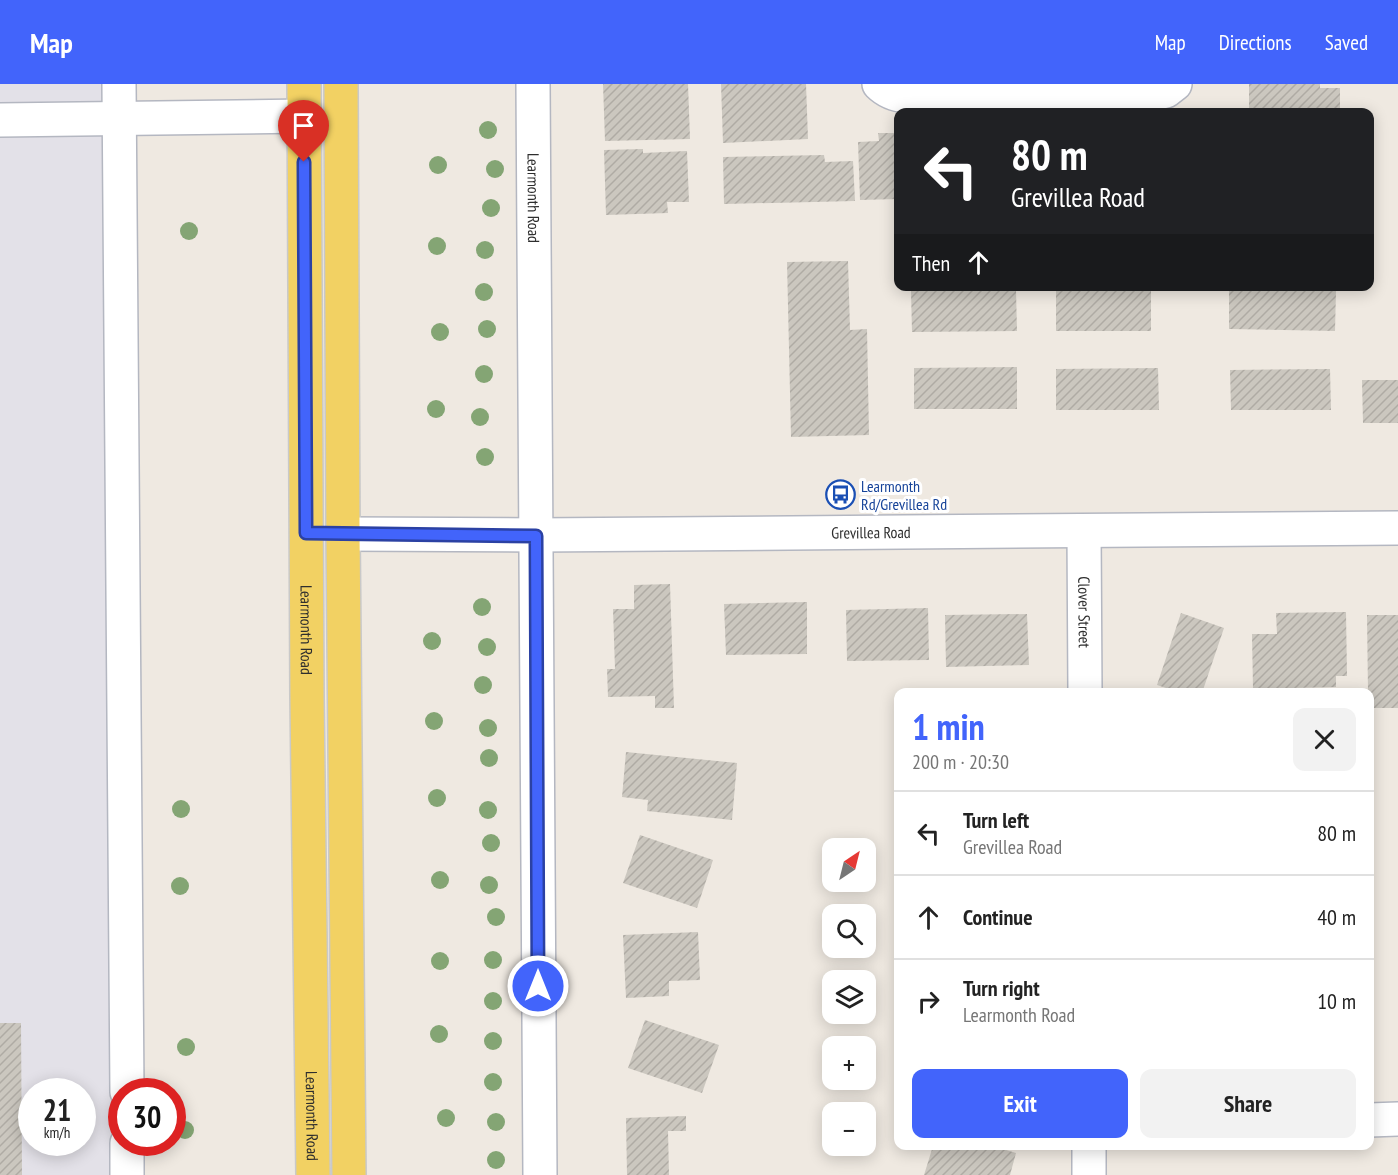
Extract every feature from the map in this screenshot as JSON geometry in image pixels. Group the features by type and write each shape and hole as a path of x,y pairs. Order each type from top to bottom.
{"main road":[{"path":"304,100 341,99 350,1175"},
{"name":"Learmonth Road","path":"304,100 313,1175"},
{"path":"306,533 343,534"}],"street":[{"path":"120,84 127,1078"},
{"name":"Learmonth Road","path":"533,84 540,1175"},
{"path":"879,84 886,90 907,96 1150,95 1166,91 1175,84"},
{"path":"0,120 120,119 304,100"},
{"name":"Grevillea Road","path":"343,534 536,536 1398,528"},
{"name":"Clover Street","path":"1084,531 1085,688"},
{"path":"1374,1120 1398,1119"},
{"path":"1089,1150 1089,1175"},
{"path":"127,1156 127,1175"}],"shaded area":[{"path":"0,84 119,84 122,1078 108,1078 108,1156 124,1156 127,1175 0,1175"}],"building":[{"path":"603,84 688,84 690,139 605,141"},
{"path":"721,84 806,84 808,139 723,143"},
{"path":"1249,84 1320,84 1320,88 1340,88 1340,108 1249,108"},
{"path":"878,133 894,133 894,199 860,200 858,142 879,141"},
{"path":"643,149 643,153 687,151 689,202 667,202 668,213 606,215 604,150"},
{"path":"824,155 825,162 853,161 855,201 724,204 723,157"},
{"path":"848,261 850,330 867,329 869,435 791,437 787,262"},
{"path":"911,291 1016,291 1017,331 912,332"},
{"path":"1056,291 1151,291 1151,331 1056,331"},
{"path":"1229,291 1336,291 1335,331 1229,329"},
{"path":"1017,367 1017,409 914,409 914,368"},
{"path":"1158,368 1159,410 1056,410 1056,369"},
{"path":"1330,369 1331,410 1231,410 1230,370"},
{"path":"1362,380 1398,380 1398,423 1363,423"},
{"path":"670,584 674,708 655,708 655,696 608,697 607,669 615,669 613,609 634,609 634,585"},
{"path":"807,602 807,654 726,655 724,604"},
{"path":"928,608 929,660 847,661 846,610"},
{"path":"1346,612 1347,676 1336,676 1336,687 1253,688 1252,634 1277,634 1276,613"},
{"path":"1181,613 1224,628 1204,688 1166,688 1157,685"},
{"path":"1027,614 1029,665 946,667 945,615"},
{"path":"1367,615 1398,615 1398,708 1374,708 1374,688 1368,688"},
{"path":"626,752 737,763 732,820 647,811 648,800 622,797"},
{"path":"640,835 713,860 697,908 623,883"},
{"path":"698,932 700,980 669,981 669,996 626,998 623,935"},
{"path":"645,1020 719,1045 702,1093 628,1068"},
{"path":"0,1023 21,1023 18,1156 22,1156 22,1175 0,1175"},
{"path":"686,1116 686,1131 668,1131 669,1175 627,1175 626,1118"},
{"path":"932,1150 1006,1150 1016,1153 1010,1175 924,1175"}],"place":[{"name":"Learmonth Rd/Grevillea Rd","path":"840,495"}],"route":[{"path":"304,162 306,533 536,536 538,986"}]}
